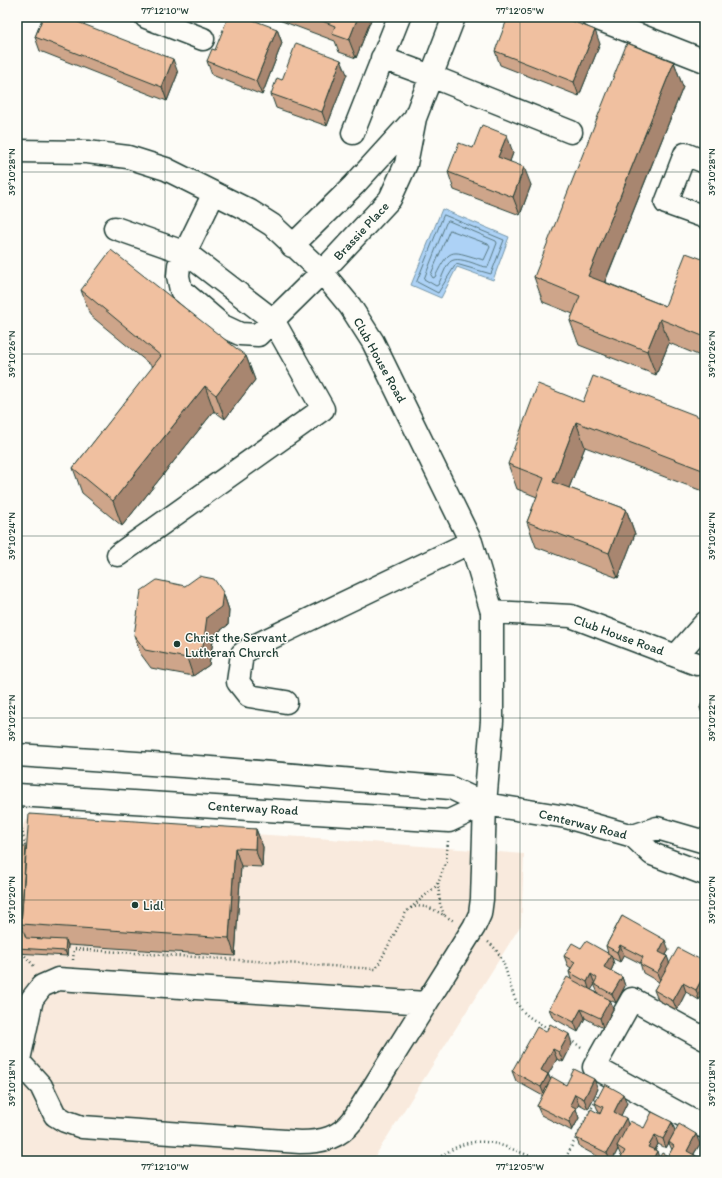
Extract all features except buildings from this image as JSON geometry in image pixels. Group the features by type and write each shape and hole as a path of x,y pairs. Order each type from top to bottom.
{"street":[{"path":"146,17 203,39"},
{"path":"353,133 399,17"},
{"name":"Brassie Place","path":"214,193 186,254 179,265 178,276 181,290 223,326 240,334 258,335 322,272 390,199 406,164 415,118 454,17"},
{"path":"593,17 705,61"},
{"path":"382,58 432,76 570,132"},
{"name":"Brassie Place","path":"292,246 354,185 415,118"},
{"name":"Club House Road","path":"17,151 87,152 128,157 166,169 250,210 272,225 292,246 322,272 350,306 373,342 471,542 492,612 492,721 485,804 483,887 480,914 474,927 346,1129 331,1139 313,1142 94,1128 76,1125 60,1118 52,1111 41,1086 21,1065 18,1058"},
{"path":"705,162 685,154 666,203 705,218"},
{"path":"115,228 186,254 273,320 322,409 118,555"},
{"path":"286,702 249,696 238,682 242,654 252,647 471,542"},
{"name":"Club House Road","path":"492,612 571,616 697,664"},
{"path":"676,656 705,623"},
{"name":"Centerway Road","path":"17,755 211,768 451,788 485,804 566,817 633,836 652,854 705,874"},
{"name":"Centerway Road","path":"17,795 449,821 485,804"},
{"name":"Centerway Road","path":"633,836 657,828 705,842"},
{"path":"18,1058 32,999 39,988 58,979 426,1003"},
{"path":"705,1039 632,999 604,1066 702,1126 705,1120"}],"path":[{"path":"22,829 26,851"},
{"path":"71,964 74,959 74,949 376,969 406,912 412,905 435,888 446,862 448,836"},
{"path":"438,882 440,904 445,916"},
{"path":"406,912 413,907 421,906 432,908 456,923"},
{"path":"485,941 500,955 518,1006 524,1013 555,1032"},
{"path":"18,945 39,972"},
{"path":"564,1161 604,1066 568,1039"},
{"path":"435,1161 457,1145 476,1140 497,1144 543,1161"}],"shaded area":[{"path":"26,820 317,838 524,854 521,925 372,1161 17,1161 17,835"}],"water":[{"path":"442,209 509,237 493,280 457,267 441,298 411,285"}],"place":[{"name":"Christ the Servant Lutheran Church","path":"177,644"},
{"name":"Lidl","path":"135,905"}]}
